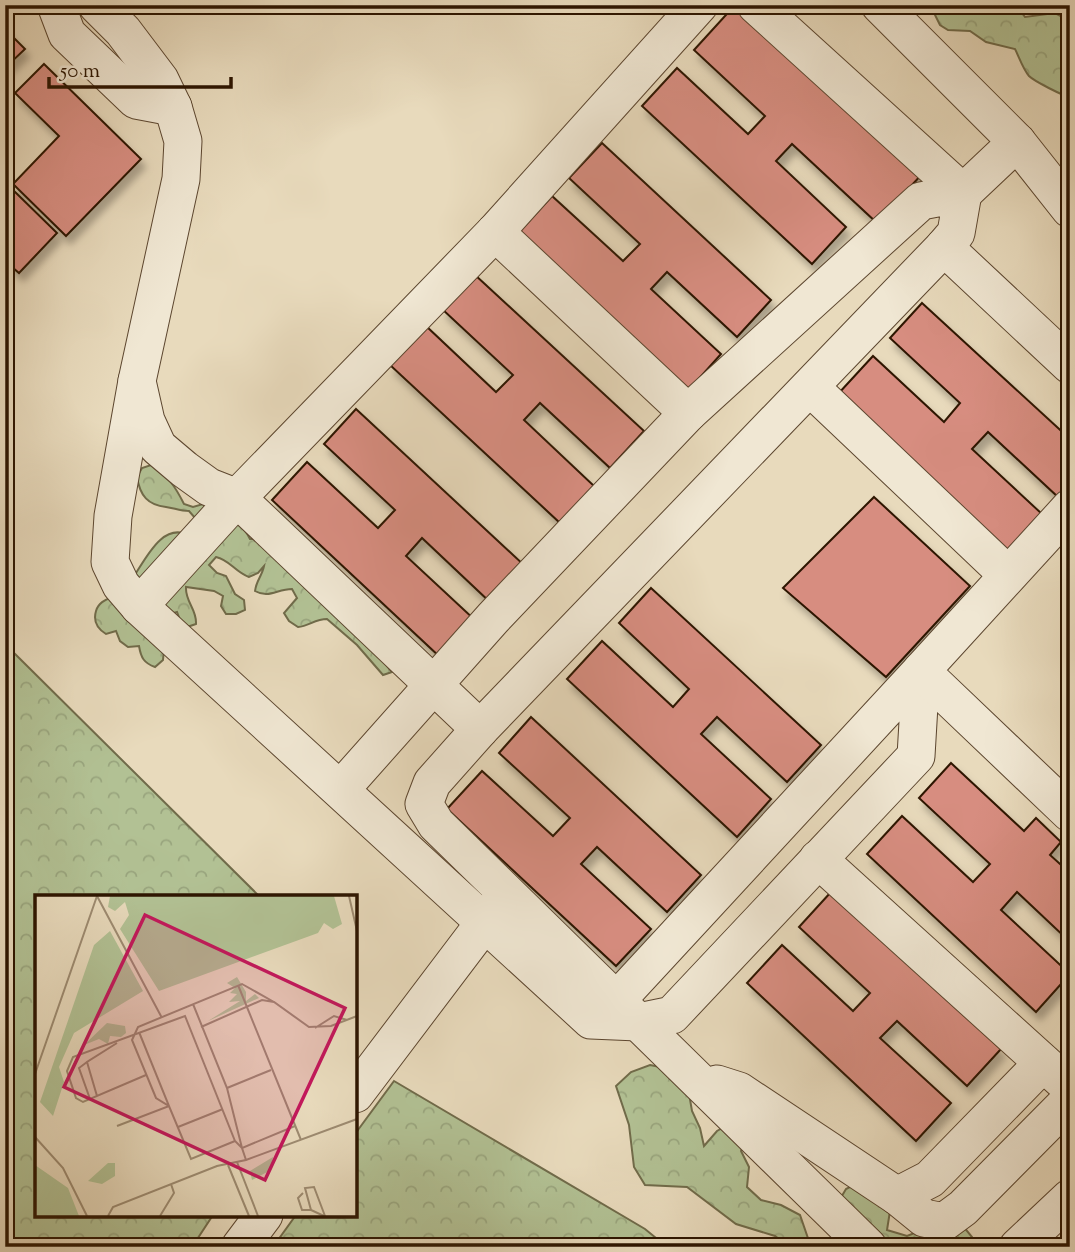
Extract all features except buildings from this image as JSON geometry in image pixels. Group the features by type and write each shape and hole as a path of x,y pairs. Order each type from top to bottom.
{"lane":[{"path":"56,5 67,34 136,100 173,107"},
{"path":"97,5 123,31 160,80 173,107 183,141 181,178 136,381 113,516 110,562 121,585 139,606 591,1020 628,1011 672,1014 916,755 921,671"},
{"path":"139,606 237,498 495,232 699,5"},
{"path":"756,5 963,193"},
{"path":"880,5 1063,185"},
{"path":"341,789 493,618 688,413 921,201 963,193 1017,142"},
{"path":"868,1247 436,824 424,804 432,783 480,729 944,247 956,233 963,193"},
{"path":"495,232 688,413"},
{"path":"944,247 1070,365"},
{"path":"136,381 146,421 158,447 209,487 237,498 480,729"},
{"path":"810,387 1008,575"},
{"path":"628,1011 921,671 1070,508"},
{"path":"921,671 1070,813"},
{"path":"818,859 1070,1087"},
{"path":"357,1091 506,893"},
{"path":"897,1196 930,1179 1043,1063"},
{"path":"697,1078 739,1091 897,1196 924,1217 944,1222 963,1208 1070,1100"},
{"path":"822,1204 861,1172"},
{"path":"1018,1247 1070,1198"},
{"path":"240,1247 262,1217"}],"green space":[{"path":"944,5 1016,5 1025,17 1055,13 1070,21 1070,97 1029,76 1015,49 986,42 970,31 948,30 940,25 935,15"},
{"path":"151,465 171,482 184,504 193,507 203,504 241,526 250,539 260,539 359,632 392,672 383,675 357,645 327,619 298,627 289,621 284,613 297,598 292,589 269,594 255,591 264,566 249,577 216,557 209,565 217,573 226,576 235,594 244,600 245,610 226,614 221,606 223,596 214,591 186,587 196,624 187,627 177,612 167,615 163,660 155,667 144,660 139,646 128,647 120,641 116,631 106,634 103,632 96,621 98,606 125,589 160,540 179,532 190,536 196,519 189,511 160,506 146,498 137,477 142,468"},
{"path":"5,644 258,895 35,895 35,1217 212,1217 192,1247 5,1247"},
{"path":"650,1065 670,1069 687,1082 692,1111 704,1146 717,1131 735,1121 749,1134 741,1151 749,1167 747,1187 761,1200 781,1205 800,1215 811,1247 789,1247 775,1236 736,1224 687,1187 645,1185 634,1167 629,1125 616,1086 631,1072"},
{"path":"394,1081 645,1229 667,1247 273,1247 295,1217 357,1217 357,1131"},
{"path":"863,1180 890,1211 887,1230 907,1236 959,1221 972,1237 976,1247 883,1247 836,1206 846,1189"}]}
